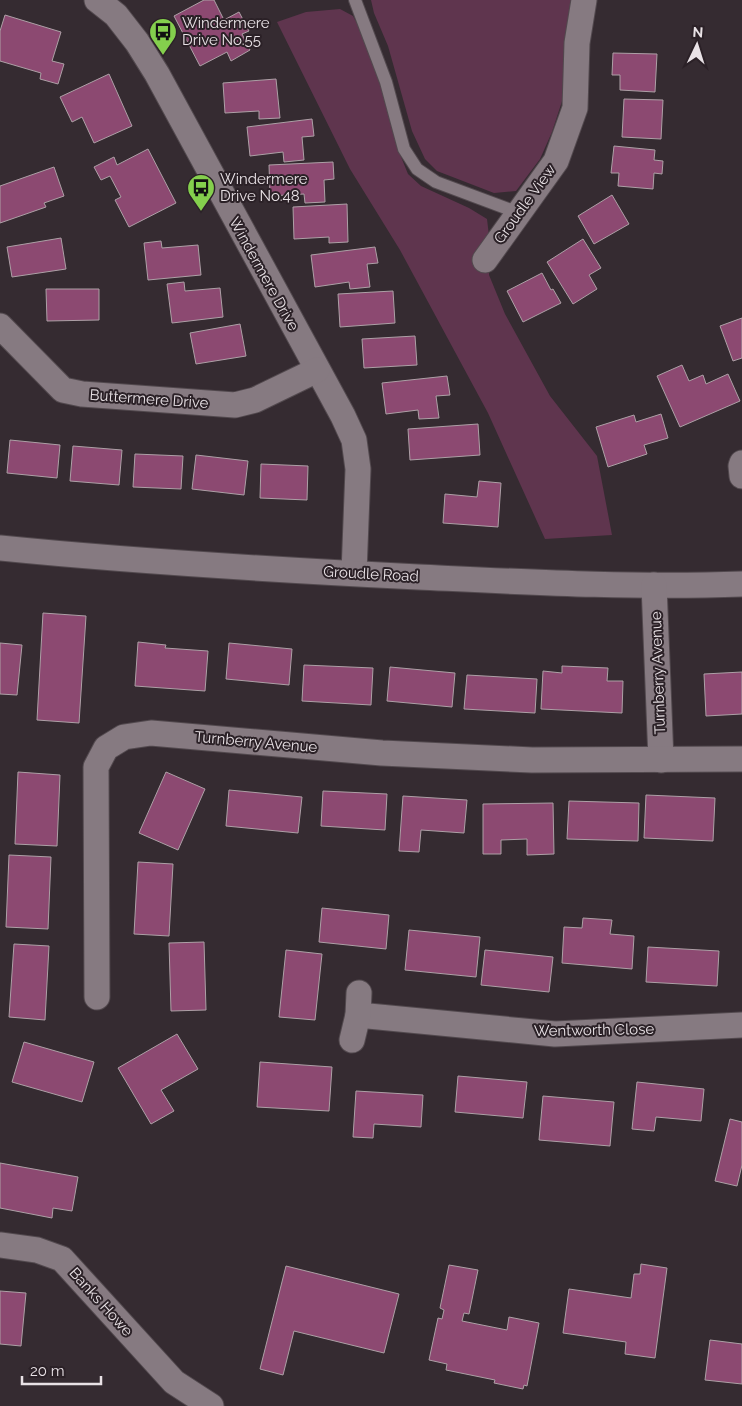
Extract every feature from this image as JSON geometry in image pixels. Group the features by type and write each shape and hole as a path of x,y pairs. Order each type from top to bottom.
{"street":[{"name":"Windermere Drive","path":"98,0 116,16 137,42 157,74 343,416 354,440 358,469 354,574"},
{"name":"Groudle View","path":"485,260 556,161 575,108 577,43 584,0"},
{"name":"Buttermere Drive","path":"0,326 64,390 82,394 235,405 255,400 317,370"},
{"path":"742,463 742,476"},
{"name":"Groudle Road","path":"0,548 162,563 354,574 558,583 742,584"},
{"name":"Turnberry Avenue","path":"654,585 662,760"},
{"name":"Turnberry Avenue","path":"97,997 96,768 106,748 124,737 151,733 382,753 532,760 742,759"},
{"name":"Wentworth Close","path":"352,1040 358,1004 555,1034 742,1025"},
{"name":"Banks Howe","path":"0,1245 37,1250 62,1259 174,1382 211,1406"}],"lane":[{"path":"355,0 386,82 404,150 417,169 436,182 519,213"}],"shaded area":[{"path":"371,0 577,0 565,92 552,132 540,159 516,191 494,193 437,171 425,159 412,131 388,46 374,13"},
{"path":"340,9 353,16 365,38 388,108 397,147 408,174 421,186 469,208 487,219 490,244 489,275 505,314 550,396 597,456 612,535 545,539 488,413 400,250 350,169 277,22 306,12"}],"building":[{"path":"204,0 214,0 224,20 239,12 249,31 242,34 250,50 231,61 227,52 200,66 174,16"},
{"path":"5,15 61,32 52,61 64,64 58,84 40,79 41,73 0,61 0,31"},
{"path":"613,53 657,54 655,92 620,90 620,75 612,75"},
{"path":"109,74 132,126 94,143 82,117 72,122 60,97"},
{"path":"276,79 280,118 259,119 259,111 225,113 223,83"},
{"path":"624,99 663,100 661,139 622,137"},
{"path":"312,119 314,136 302,137 304,160 284,162 283,152 250,156 247,127"},
{"path":"614,146 655,150 654,160 663,161 662,174 654,173 653,189 618,186 619,173 611,173"},
{"path":"148,149 176,203 129,227 115,200 121,197 110,176 101,180 94,167 114,157 117,165"},
{"path":"333,162 334,179 324,180 325,202 305,203 304,194 270,196 269,165"},
{"path":"54,167 64,196 44,203 46,207 0,223 0,186"},
{"path":"612,195 629,224 594,244 578,216"},
{"path":"347,204 348,242 329,243 329,237 294,239 293,207"},
{"path":"61,238 66,269 12,277 7,247"},
{"path":"583,239 601,268 589,275 597,289 573,304 547,262"},
{"path":"161,241 162,248 198,245 201,275 148,280 144,243"},
{"path":"375,247 378,263 367,264 370,287 350,289 349,282 315,287 311,255"},
{"path":"542,273 561,303 523,322 507,291"},
{"path":"184,282 185,291 220,288 223,317 172,323 167,284"},
{"path":"46,289 99,289 99,320 47,321"},
{"path":"393,291 395,323 340,327 338,294"},
{"path":"742,318 742,358 733,361 720,326"},
{"path":"240,324 246,356 196,364 190,333"},
{"path":"415,336 417,365 364,368 362,339"},
{"path":"682,365 689,381 703,375 706,384 728,374 740,401 680,427 657,376"},
{"path":"447,376 450,395 436,396 439,418 419,419 418,410 386,414 382,383"},
{"path":"661,414 668,438 644,445 647,454 608,467 596,427 634,415 636,422"},
{"path":"478,424 480,455 410,460 408,429"},
{"path":"10,440 60,445 57,478 7,473"},
{"path":"73,446 122,450 119,485 70,481"},
{"path":"135,454 183,456 181,489 133,487"},
{"path":"196,455 248,461 244,495 192,489"},
{"path":"261,464 308,466 307,500 260,498"},
{"path":"479,481 501,483 498,527 443,523 445,494 477,497"},
{"path":"43,613 86,616 79,723 37,720"},
{"path":"138,642 166,645 165,648 208,651 205,691 135,686"},
{"path":"0,643 22,645 17,695 0,694"},
{"path":"229,643 292,649 289,685 226,679"},
{"path":"304,665 373,668 371,705 302,701"},
{"path":"562,666 608,668 607,681 623,681 622,713 541,709 543,671 562,673"},
{"path":"390,667 455,673 452,707 387,701"},
{"path":"742,672 742,714 706,716 704,674"},
{"path":"467,675 537,679 535,713 464,709"},
{"path":"18,772 60,775 57,846 15,844"},
{"path":"166,772 205,789 178,850 139,833"},
{"path":"229,790 302,797 298,833 226,826"},
{"path":"323,791 387,794 385,830 321,826"},
{"path":"646,795 715,798 713,841 644,838"},
{"path":"403,796 467,800 464,833 421,830 419,852 399,851"},
{"path":"569,801 639,803 638,841 567,839"},
{"path":"553,803 554,854 527,855 527,839 501,840 501,854 483,854 483,804"},
{"path":"9,855 51,857 48,929 6,927"},
{"path":"138,862 173,864 169,936 134,934"},
{"path":"322,908 389,915 386,949 319,942"},
{"path":"583,918 612,920 610,934 634,936 632,969 562,963 564,927 582,928"},
{"path":"409,930 480,937 476,977 405,970"},
{"path":"204,942 206,1010 171,1011 169,943"},
{"path":"14,944 49,946 45,1020 9,1017"},
{"path":"648,947 719,951 717,986 646,982"},
{"path":"286,950 322,954 315,1020 279,1017"},
{"path":"485,950 553,957 549,992 481,985"},
{"path":"177,1034 198,1069 161,1090 174,1111 151,1124 118,1068"},
{"path":"24,1042 94,1062 82,1102 12,1082"},
{"path":"260,1062 332,1067 329,1111 257,1107"},
{"path":"458,1076 527,1082 523,1118 455,1112"},
{"path":"637,1082 704,1089 701,1121 656,1117 654,1131 632,1129"},
{"path":"356,1091 423,1095 421,1127 374,1124 373,1138 353,1137"},
{"path":"543,1096 614,1102 610,1146 539,1140"},
{"path":"730,1119 742,1122 742,1165 737,1186 715,1181"},
{"path":"0,1163 78,1177 72,1211 53,1208 52,1218 0,1208"},
{"path":"641,1264 667,1268 655,1358 625,1354 626,1342 563,1333 569,1289 631,1298 634,1274 640,1274"},
{"path":"449,1265 478,1270 469,1314 464,1313 462,1321 507,1330 509,1317 539,1323 527,1386 524,1385 523,1389 494,1383 495,1380 446,1370 447,1364 429,1360 438,1318 442,1319 444,1310 440,1308"},
{"path":"286,1266 399,1294 384,1353 294,1331 283,1375 260,1369"},
{"path":"0,1291 26,1293 21,1346 0,1344"},
{"path":"710,1340 742,1344 742,1384 705,1380"}],"place":[{"name":"Windermere Drive No.55","path":"163,56"},
{"name":"Windermere Drive No.48","path":"201,212"}]}
